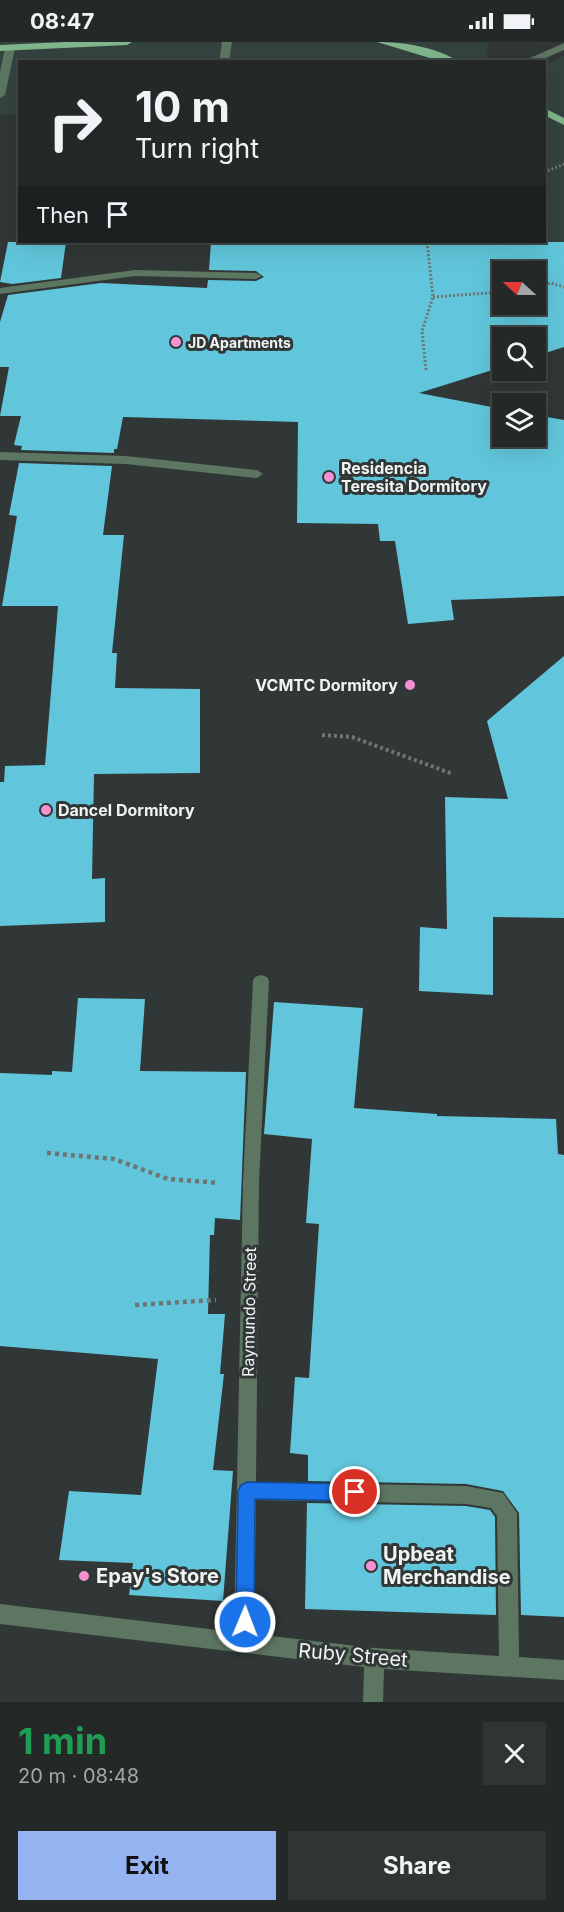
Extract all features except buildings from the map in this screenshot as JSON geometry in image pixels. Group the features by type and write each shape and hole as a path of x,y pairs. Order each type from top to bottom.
{"main road":[{"path":"5,48 128,42"},
{"path":"382,42 422,51 448,60"},
{"path":"546,112 564,122"}],"street":[{"path":"224,60 226,42"},
{"path":"531,60 564,46"},
{"path":"0,95 5,48"},
{"path":"0,291 135,273 256,276"},
{"path":"0,456 126,460 258,474"},
{"name":"Raymundo Street","path":"244,1644 251,1182 261,981"},
{"path":"247,1491 466,1495 496,1500 507,1513 508,1667"},
{"name":"Ruby Street","path":"0,1614 374,1658 564,1670"},
{"path":"373,1702 374,1658"}],"path":[{"path":"546,171 564,164"},
{"path":"426,370 422,331 433,297 427,243"},
{"path":"546,284 551,283 564,287"},
{"path":"433,297 492,293"},
{"path":"322,735 352,737 453,774"},
{"path":"47,1153 114,1159 168,1179 251,1182"},
{"path":"135,1305 249,1299"}],"shaded area":[{"path":"0,42 488,42 487,60 18,60 18,114 0,114"},
{"path":"564,56 564,279 546,270 546,261 528,261 506,250 502,243 546,243 546,65"}],"place":[{"name":"JD Apartments","path":"176,342"},
{"name":"Residencia Teresita Dormitory","path":"329,477"},
{"name":"VCMTC Dormitory","path":"410,685"},
{"name":"Dancel Dormitory","path":"46,810"},
{"name":"Upbeat Merchandise","path":"371,1566"},
{"name":"Epay's Store","path":"84,1576"}],"route":[{"path":"245,1622 247,1491 355,1492"}]}
